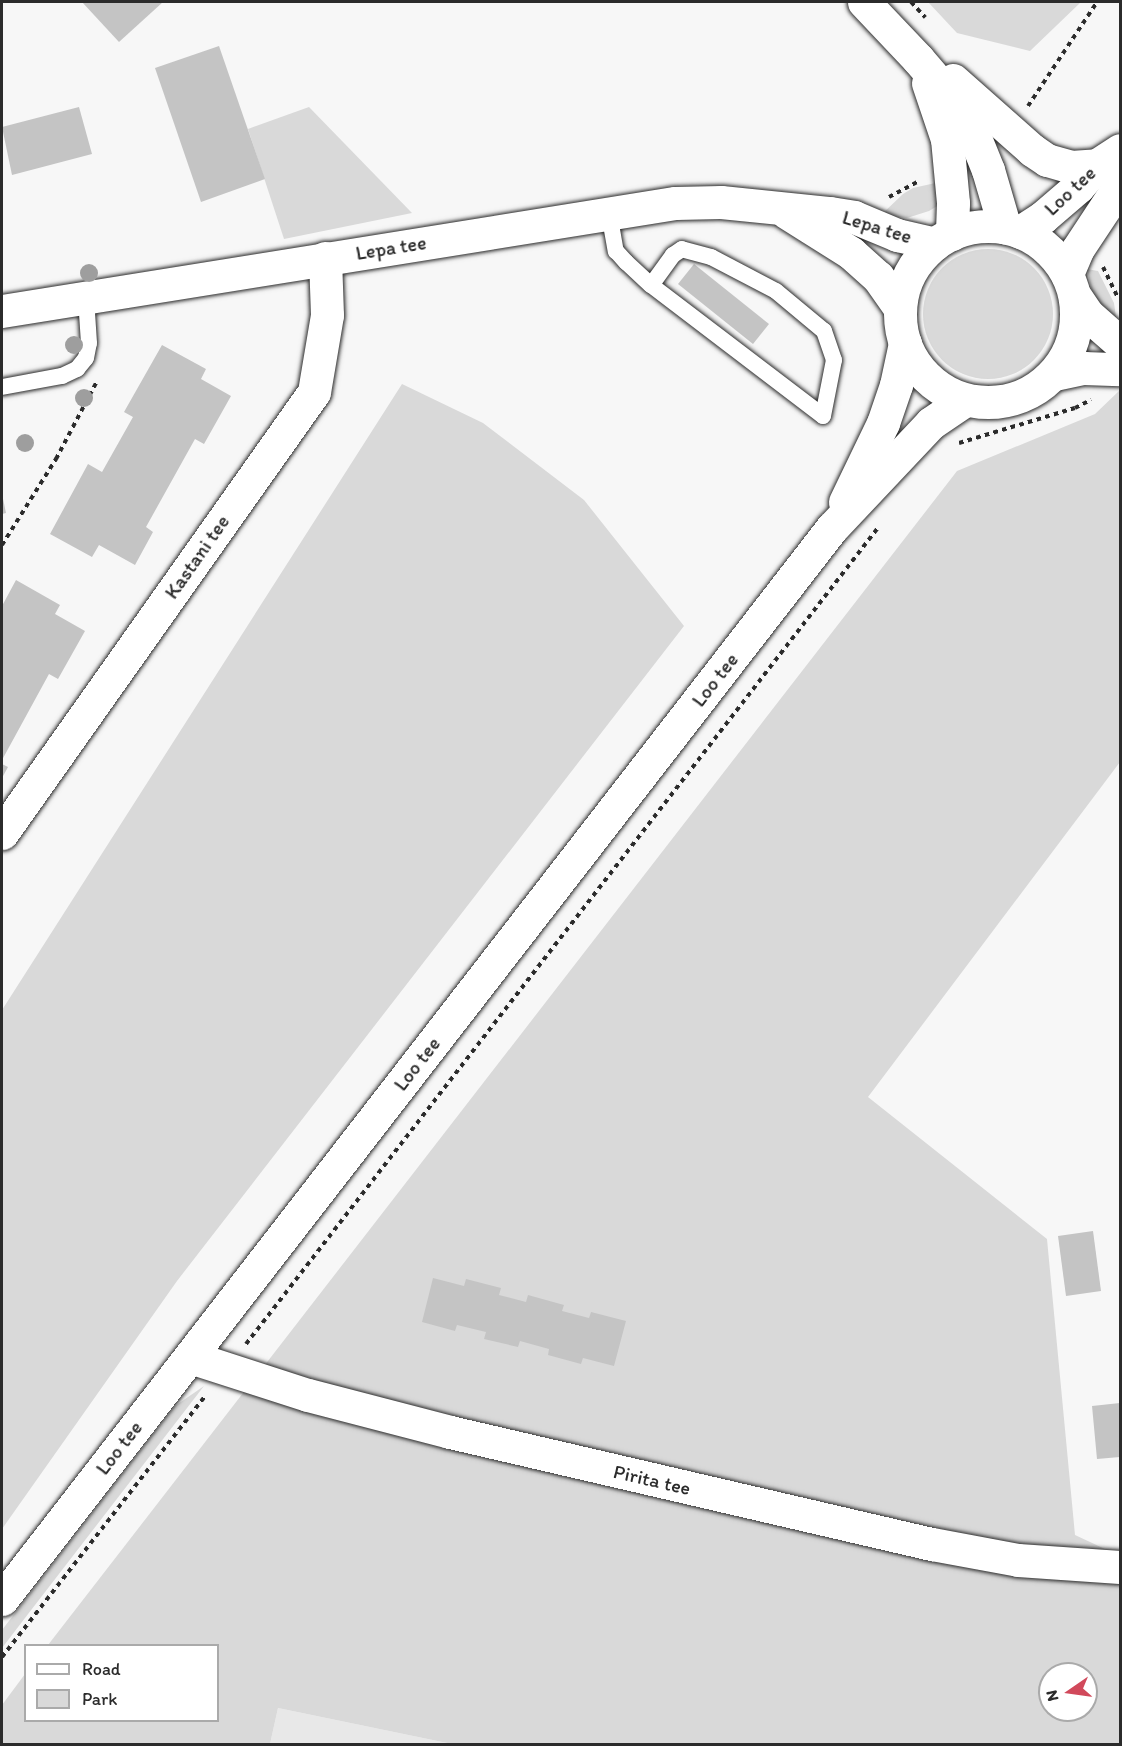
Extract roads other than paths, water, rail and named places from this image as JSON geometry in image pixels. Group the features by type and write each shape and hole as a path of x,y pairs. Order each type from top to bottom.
{"street":[{"path":"864,2 918,59 954,101 969,123 1013,230"},
{"path":"918,59 963,86 1018,138 1047,160 1071,167 1113,167"},
{"path":"918,59 947,139 953,203 943,239"},
{"name":"Loo tee","path":"1013,230 1043,217 1078,187 1113,167"},
{"name":"Loo tee","path":"1071,285 1077,249 1113,167"},
{"name":"Lepa tee","path":"2,311 675,204 722,201 830,213 854,218 897,235 943,239"},
{"name":"Lepa tee","path":"782,209 851,253 878,277 900,308"},
{"path":"1071,285 1077,317 1074,338 1066,357 1054,374 1022,396 984,403 965,400 945,392 928,379 914,362 905,343 900,308 911,272 943,239 969,228 1013,230 1039,242 1055,256 1088,315 1120,343"},
{"name":"Kastani tee","path":"2,833 314,392 327,315 326,258"},
{"name":"Loo tee","path":"832,528 883,423 896,385 905,343"},
{"path":"1054,374 1083,368 1120,369"},
{"name":"Loo tee","path":"2,1599 832,528 931,423 965,400"},
{"name":"Pirita tee","path":"190,1357 308,1395 450,1432 932,1544 1018,1560 1120,1567"}],"lane":[{"path":"609,213 616,251 651,285 823,416 834,360 824,331 776,291 711,257 682,249 673,255 651,285"},
{"path":"2,387 62,376 77,369 86,358 89,344 86,297"}]}
